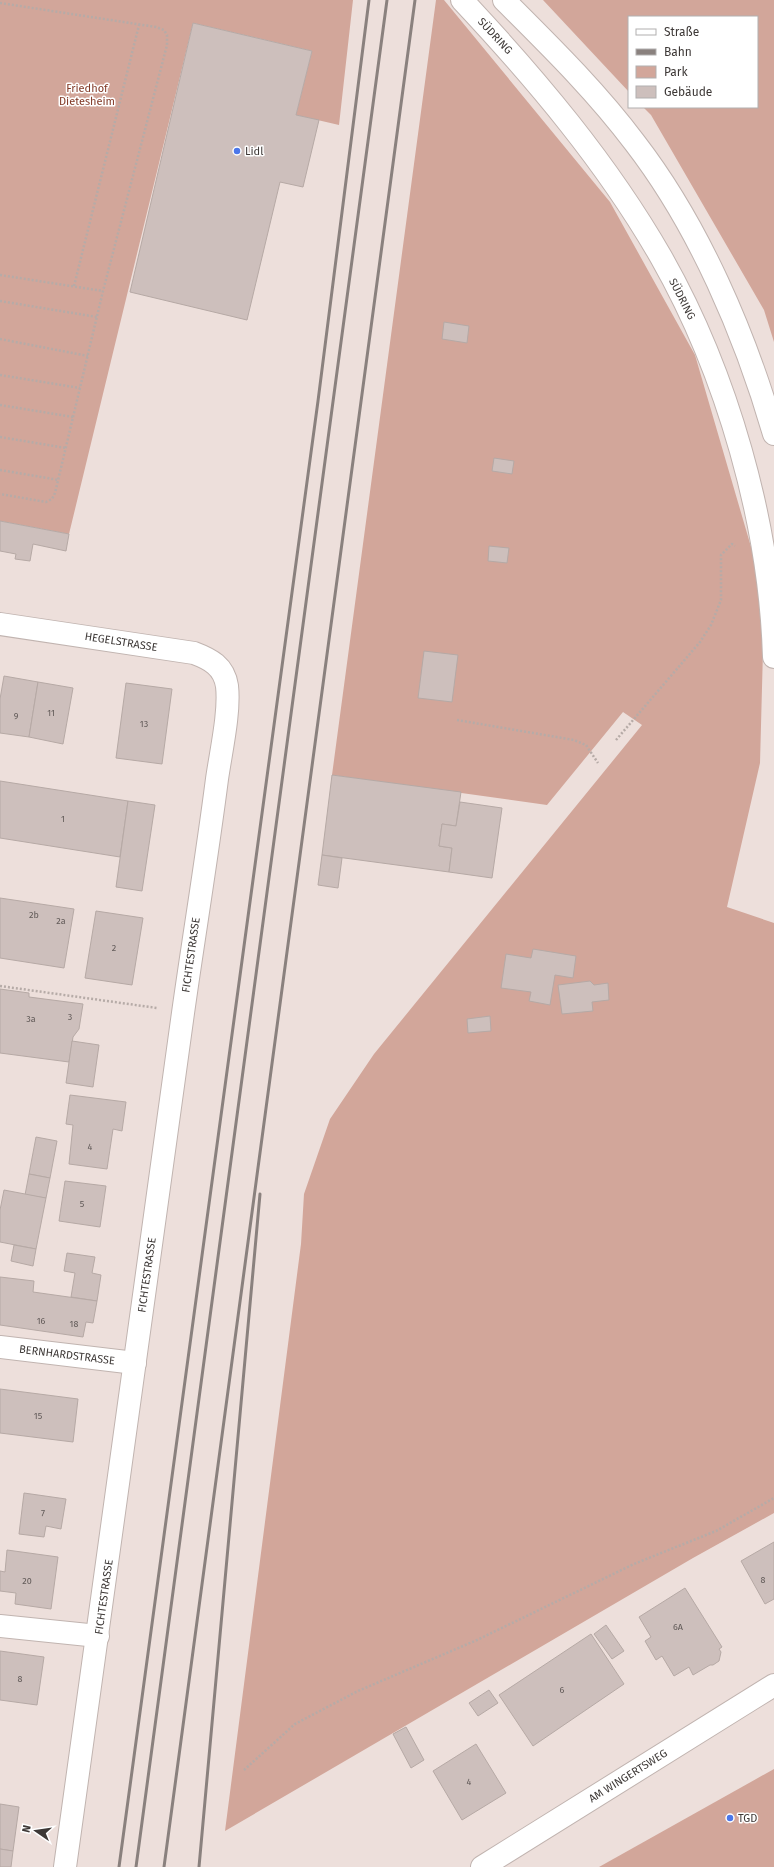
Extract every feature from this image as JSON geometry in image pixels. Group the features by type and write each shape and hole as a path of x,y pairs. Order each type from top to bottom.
{"street":[{"name":"SÜDRING","path":"462,0 517,60 591,151 625,200 661,257 691,316 728,410 755,511 767,573 774,657"},
{"path":"504,0 589,87 635,143 666,186 701,251 736,325 764,398 774,434"},
{"name":"HEGELSTRASSE","path":"0,624 194,653 212,660 222,670 227,684"},
{"name":"FICHTESTRASSE","path":"65,1867 183,1012 227,708 227,684"},
{"name":"BERNHARDSTRASSE","path":"0,1347 134,1364"},
{"path":"0,1626 98,1636"},
{"name":"AM WINGERTSWEG","path":"482,1867 774,1685"}],"path":[{"path":"0,3 139,25 164,30 167,36 167,45 103,291 55,493 52,499 46,502 0,494"},
{"path":"74,286 139,25"},
{"path":"0,275 103,291"},
{"path":"0,301 98,317"},
{"path":"0,339 88,356"},
{"path":"0,375 80,388"},
{"path":"0,405 73,417"},
{"path":"0,437 66,448"},
{"path":"0,470 59,480"},
{"path":"616,740 700,642 711,625 721,600 721,555 732,544 737,547"},
{"path":"457,720 574,740 586,745 598,763"},
{"path":"0,986 183,1012"},
{"path":"244,1770 295,1724 358,1692 477,1640 634,1564 716,1531 774,1498"}],"green space":[{"name":"Friedhof Dietesheim","path":"0,0 353,0 339,125 296,115 312,51 193,23 69,534 0,521"},
{"path":"436,0 444,0 610,202 695,355 756,564 763,650 760,763 727,907 774,923 774,1513 693,1558 225,1831 301,1244 304,1194 330,1119 374,1054 642,725 623,712 547,805 332,775"},
{"path":"543,0 774,0 774,342 764,310 651,115 644,108 758,108 758,16 628,16 628,91"},
{"name":"TGD","path":"774,1769 774,1867 599,1867"}],"building":[{"name":"Lidl","path":"193,23 312,51 296,115 319,120 303,187 280,182 247,320 130,292"},
{"path":"444,322 469,326 467,343 442,339"},
{"path":"494,458 514,461 512,474 492,471"},
{"path":"0,521 69,534 66,551 33,544 30,561 15,559 16,554 0,551"},
{"path":"489,546 509,548 507,563 488,561"},
{"path":"424,651 458,655 452,702 418,698"},
{"path":"4,676 38,682 29,737 0,733 0,699"},
{"path":"38,682 73,688 63,744 29,737"},
{"path":"126,683 172,689 162,764 116,758"},
{"path":"332,775 461,792 456,826 442,824 439,846 452,848 449,872 322,855"},
{"path":"0,781 128,801 120,857 0,838"},
{"path":"128,801 155,805 142,891 116,887"},
{"path":"460,802 502,808 492,878 449,872 452,848 439,846 442,824 456,826"},
{"path":"322,855 342,858 338,888 318,885"},
{"path":"0,898 74,909 64,968 0,958"},
{"path":"96,911 143,918 132,985 85,978"},
{"path":"533,949 576,956 573,978 555,975 550,1005 529,1001 531,992 501,988 506,954 531,958"},
{"path":"590,981 594,985 608,983 609,1000 592,1002 593,1011 562,1014 558,985"},
{"path":"0,989 29,993 29,997 83,1004 79,1029 73,1037 69,1062 0,1053"},
{"path":"490,1016 491,1031 468,1033 467,1019"},
{"path":"72,1041 99,1045 93,1087 66,1083"},
{"path":"70,1095 126,1102 122,1131 113,1129 107,1169 69,1164 73,1125 66,1124"},
{"path":"36,1137 57,1141 50,1178 29,1174"},
{"path":"29,1174 50,1178 46,1198 25,1195"},
{"path":"65,1181 106,1186 100,1227 59,1221"},
{"path":"4,1190 46,1198 36,1249 0,1242 0,1210"},
{"path":"14,1245 36,1249 33,1266 11,1261"},
{"path":"67,1253 95,1257 92,1273 101,1275 97,1301 71,1297 75,1273 64,1271"},
{"path":"0,1277 34,1281 33,1292 97,1301 93,1323 86,1322 83,1337 0,1325"},
{"path":"0,1389 78,1399 73,1442 0,1433"},
{"path":"24,1493 66,1499 61,1529 46,1526 44,1537 19,1534"},
{"path":"774,1542 774,1599 765,1604 741,1561"},
{"path":"7,1550 58,1557 51,1609 15,1604 16,1593 0,1591 0,1571 5,1572"},
{"path":"685,1588 722,1647 719,1649 721,1652 719,1661 713,1665 710,1665 693,1675 689,1667 674,1676 662,1656 656,1660 645,1641 651,1637 639,1617"},
{"path":"606,1625 624,1651 612,1659 594,1634"},
{"path":"591,1634 624,1684 533,1746 499,1695"},
{"path":"0,1651 44,1657 37,1705 0,1700"},
{"path":"489,1690 498,1703 478,1716 469,1703"},
{"path":"406,1727 424,1760 411,1768 393,1734"},
{"path":"476,1744 506,1793 462,1820 433,1771"},
{"path":"0,1804 19,1807 13,1851 0,1849"},
{"path":"0,1849 13,1851 11,1867 0,1867"}],"railway":[{"path":"119,1867 318,401 369,0"},
{"path":"136,1867 387,0"},
{"path":"164,1867 415,0"},
{"path":"199,1867 260,1194"}],"place":[{"name":"Lidl","path":"237,151"},
{"name":"TGD","path":"730,1818"}]}
